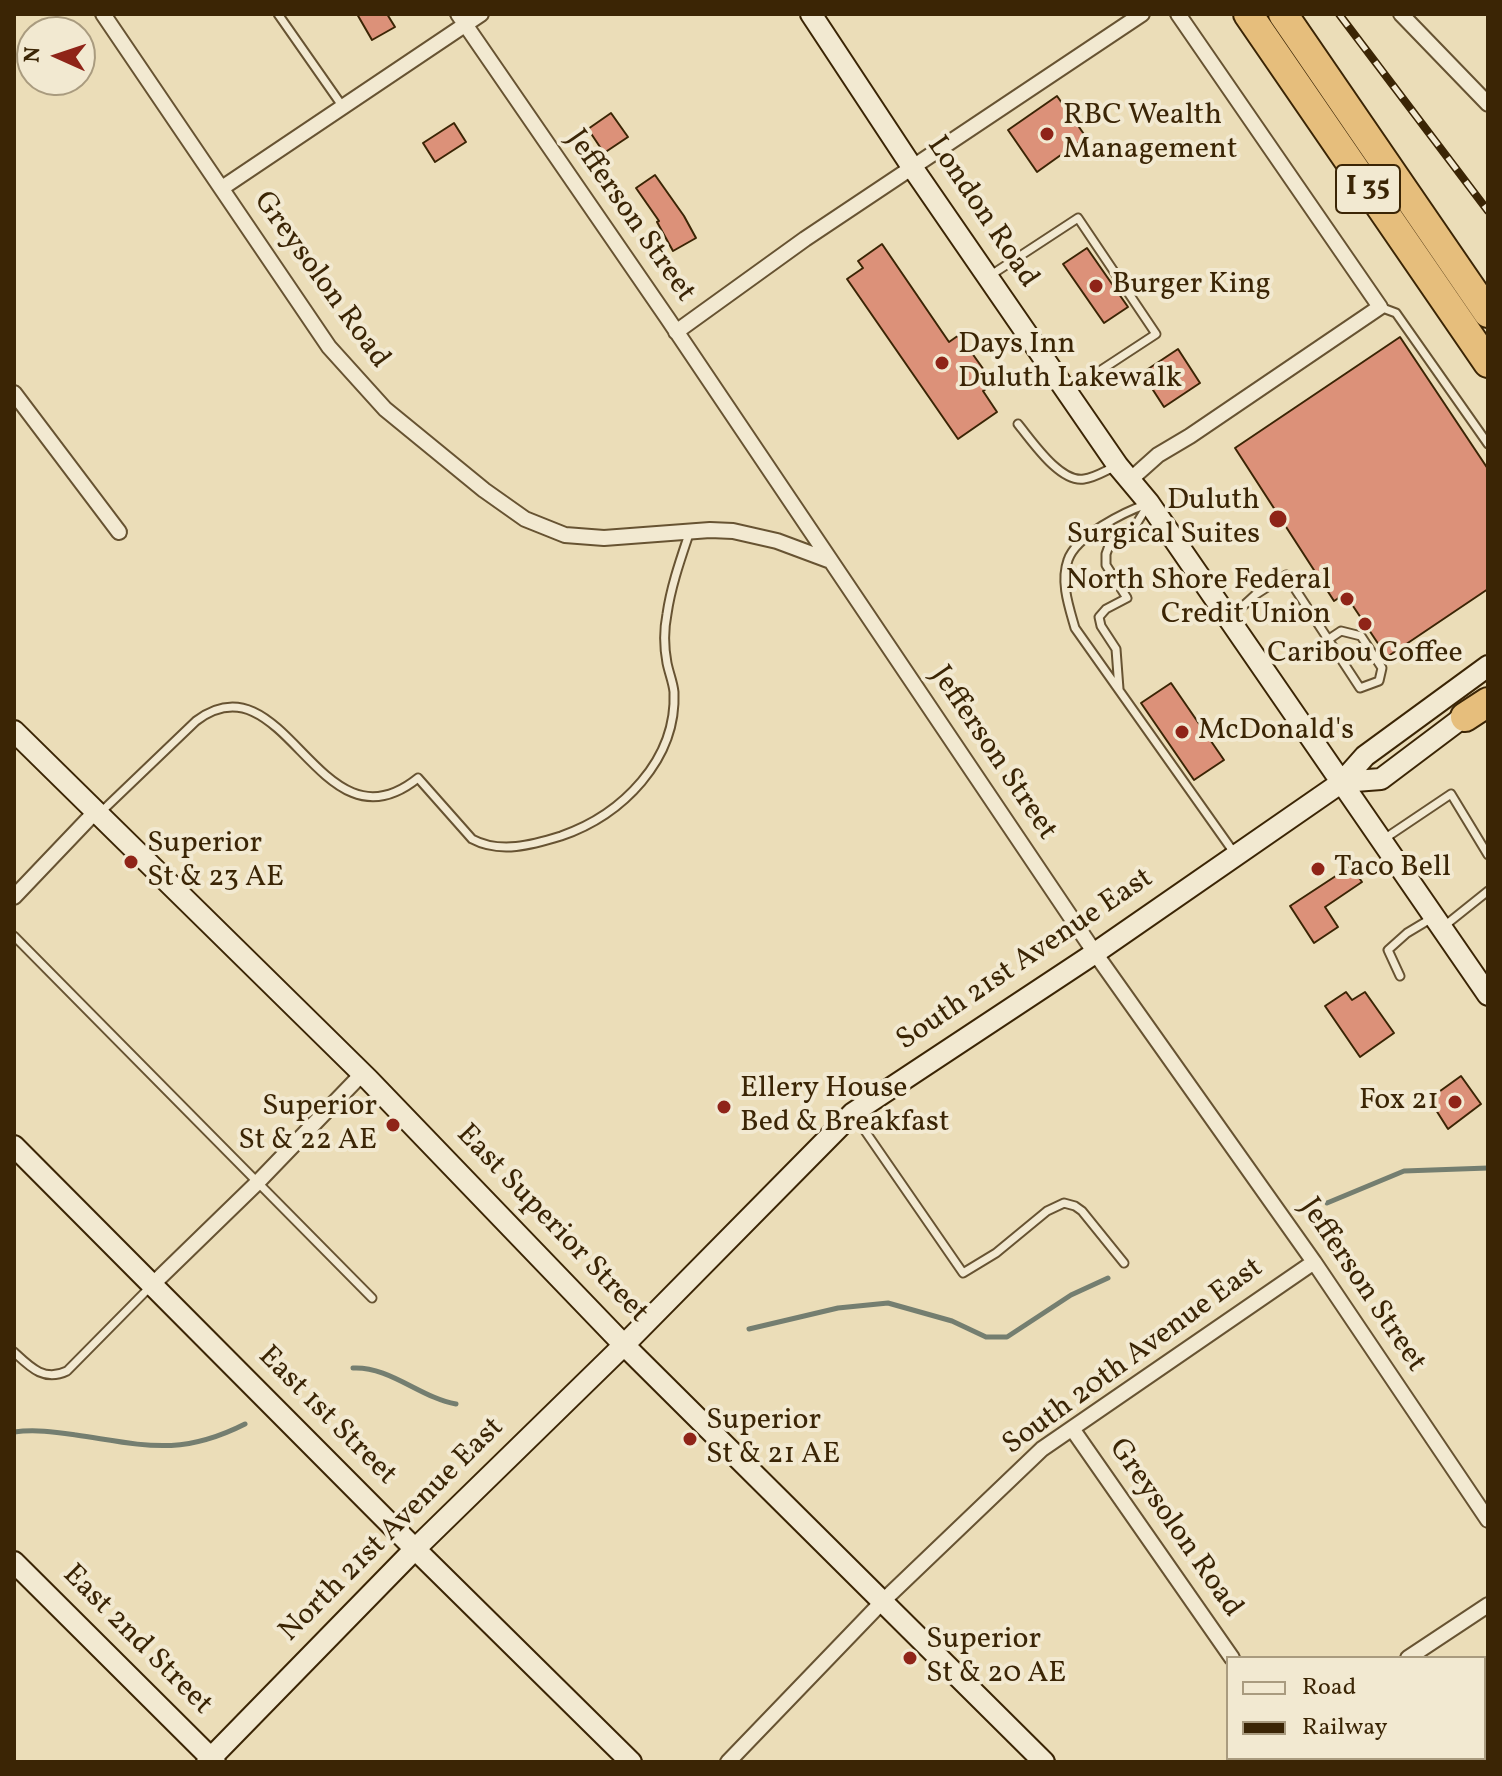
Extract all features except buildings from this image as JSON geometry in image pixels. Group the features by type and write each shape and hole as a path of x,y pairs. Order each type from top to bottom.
{"highway":[{"name":"I 35","path":"1248,14 1488,363"},
{"name":"I 35","path":"1283,14 1488,313"}],"main road":[{"name":"London Road","path":"811,14 1067,392 1149,503 1488,995"},
{"name":"South 21st Avenue East","path":"624,1345 853,1113 1095,953 1342,782 1365,756 1488,666"},
{"name":"South 21st Avenue East","path":"1342,782 1381,779 1476,710 1488,695"},
{"name":"East Superior Street","path":"14,731 362,1074 624,1345 1044,1762"},
{"name":"East 1st Street","path":"14,1146 631,1762"},
{"name":"North 21st Avenue East","path":"211,1761 415,1549 624,1345"},
{"name":"East 2nd Street","path":"14,1562 211,1761"}],"street":[{"name":"Greysolon Road","path":"103,14 329,347 398,421 505,505 540,526 582,537 623,538 690,531 733,531 758,536 829,560"},
{"path":"222,188 343,107 461,19 481,14"},
{"path":"676,332 805,239 1142,14"},
{"path":"1124,473 1190,436 1380,307 1178,14"},
{"path":"1401,14 1488,104"},
{"name":"Jefferson Street","path":"461,19 1095,953 1314,1262 1488,1520"},
{"path":"14,393 119,532"},
{"path":"14,897 98,812"},
{"path":"152,1285 257,1183 362,1074"},
{"name":"South 20th Avenue East","path":"728,1762 883,1601 1042,1449 1314,1262"},
{"name":"Greysolon Road","path":"1073,1430 1231,1656"},
{"path":"1411,1656 1488,1605"}],"lane":[{"path":"278,14 343,107"},
{"path":"989,277 1078,218 1156,334 1067,392"},
{"path":"1380,307 1396,313 1488,444"},
{"path":"1018,424 1043,455 1071,478 1084,480 1124,473"},
{"path":"1119,691 1116,649 1101,626 1099,617 1106,609 1127,598 1106,565 1106,554 1110,543 1137,523 1149,503"},
{"path":"1149,503 1128,510 1079,544 1068,559 1065,577 1067,598 1075,628 1235,854"},
{"path":"98,812 207,712 229,705 266,717 319,770 360,796 388,795 418,778 472,839 482,845 507,847 536,844 593,822 610,812 634,790 669,738 674,691 665,644 667,612 690,531"},
{"path":"1229,618 1255,595 1286,575 1360,688 1379,681 1382,668 1361,636 1341,631 1329,639"},
{"path":"1382,841 1451,794 1488,855"},
{"path":"1400,976 1388,950 1407,933 1438,922 1488,891"},
{"path":"14,936 372,1298"},
{"path":"853,1113 963,1273 996,1253 1047,1211 1064,1203 1082,1211 1124,1263"},
{"path":"14,1352 35,1372 50,1375 67,1371 152,1285"}],"waterway":[{"path":"1327,1203 1404,1171 1488,1168"},
{"path":"749,1329 838,1308 888,1303 952,1321 986,1337 1007,1337 1071,1295 1108,1278"},
{"path":"353,1368 379,1372 430,1396 456,1404"},
{"path":"14,1432 53,1432 162,1446 201,1441 245,1424"}],"railway":[{"path":"1339,14 1488,211"}],"place":[{"name":"RBC Wealth Management","path":"1047,134"},
{"name":"Burger King","path":"1096,286"},
{"name":"Days Inn Duluth Lakewalk","path":"942,363"},
{"name":"Duluth Surgical Suites","path":"1278,519"},
{"name":"North Shore Federal Credit Union","path":"1347,599"},
{"name":"Caribou Coffee","path":"1365,624"},
{"name":"McDonald's","path":"1182,732"},
{"name":"Superior St & 23 AE","path":"131,862"},
{"name":"Taco Bell","path":"1318,869"},
{"name":"Fox 21","path":"1455,1102"},
{"name":"Ellery House Bed & Breakfast","path":"724,1107"},
{"name":"Superior St & 22 AE","path":"393,1125"},
{"name":"Superior St & 21 AE","path":"690,1439"},
{"name":"Superior St & 20 AE","path":"910,1658"}]}
